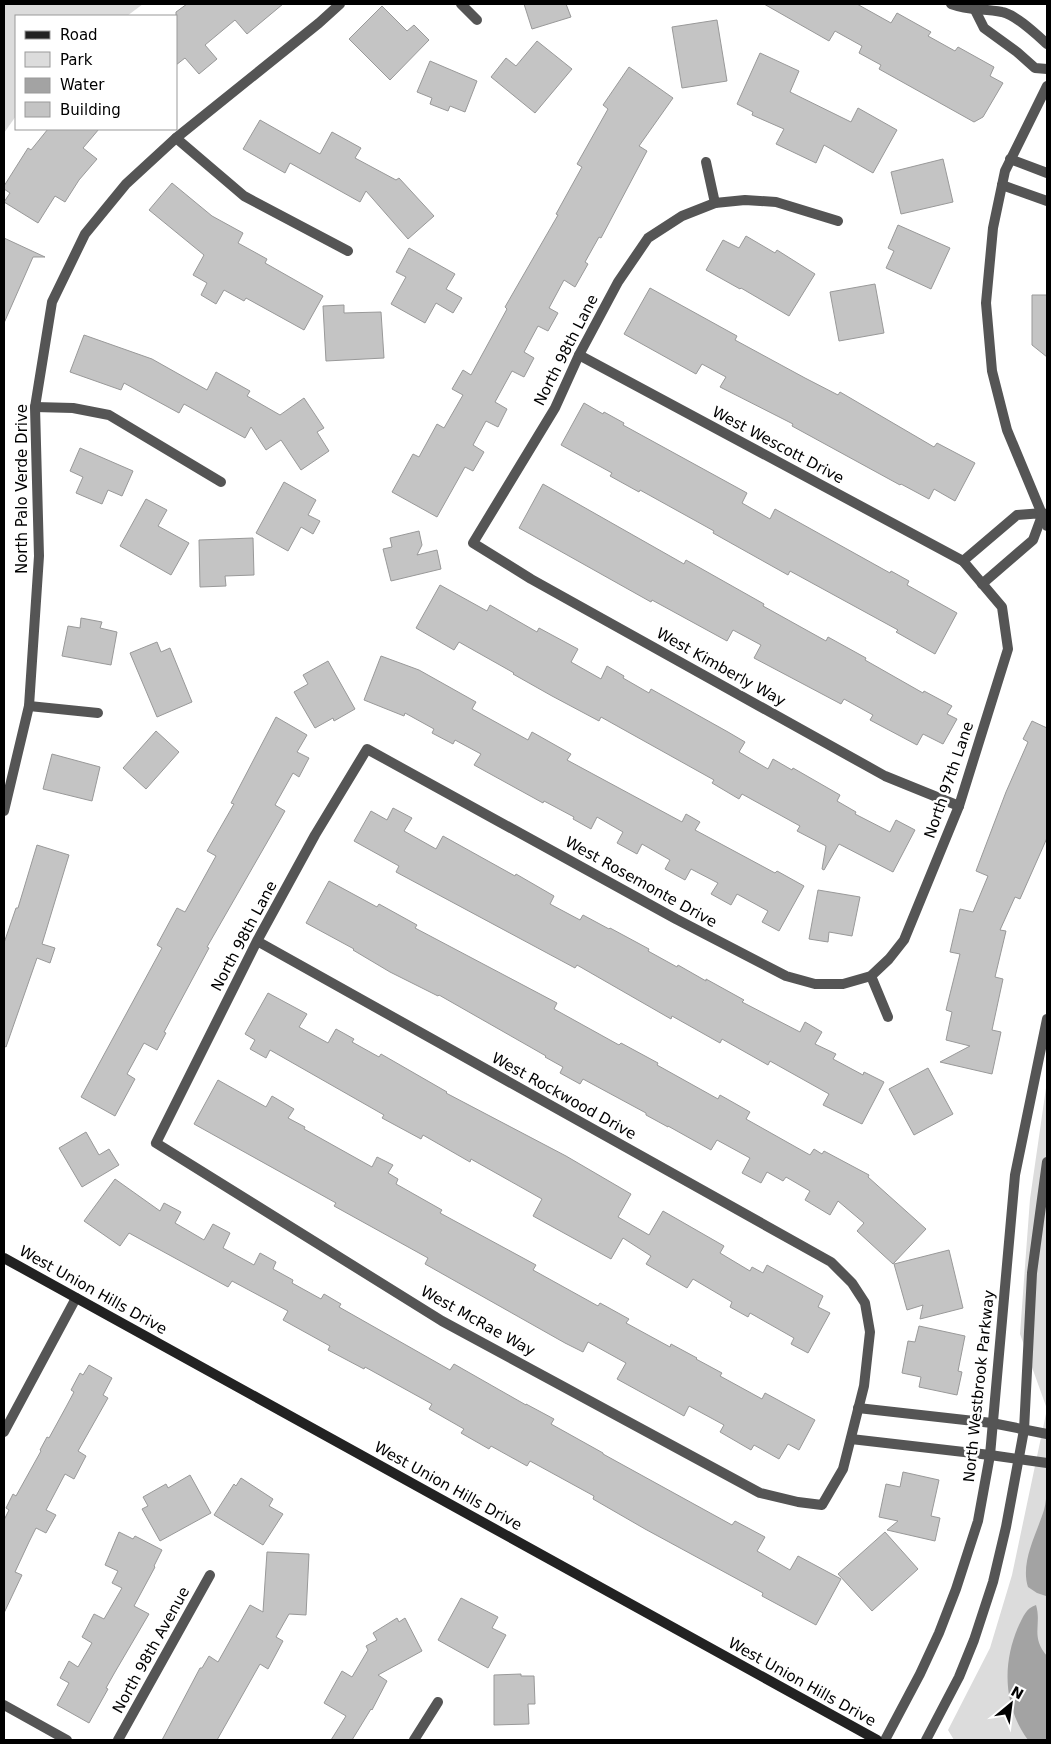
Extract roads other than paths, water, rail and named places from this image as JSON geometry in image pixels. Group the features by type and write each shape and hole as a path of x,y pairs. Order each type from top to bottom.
{"main road":[{"name":"West Union Hills Drive","path":"4,1258 877,1740"}],"street":[{"name":"North Palo Verde Drive","path":"4,811 29,706 39,556 35,406 52,302 85,234 126,184 176,138 340,4"},
{"path":"461,4 477,20"},
{"path":"956,5 975,10 1004,12 1031,29 1047,44"},
{"path":"975,10 984,28 1017,52 1034,68 1047,69"},
{"path":"1047,86 1010,159 1002,185 993,228 986,303 992,371 1007,430 1045,514 1047,526"},
{"path":"176,138 244,196 348,251"},
{"path":"1010,159 1047,173"},
{"path":"706,162 715,203"},
{"path":"1002,185 1047,201"},
{"name":"North 98th Lane","path":"473,543 555,408 618,282 648,238 682,216 715,203 745,200 776,202 838,221"},
{"name":"West Wescott Drive","path":"580,355 963,561"},
{"path":"35,406 73,408 109,415 221,482"},
{"path":"963,561 1017,515 1045,514"},
{"path":"982,584 1033,540 1045,514"},
{"name":"West Kimberly Way","path":"473,543 530,579 885,776 958,806"},
{"name":"North 97th Lane","path":"871,976 904,940 958,806 1008,648 1002,607 963,561"},
{"path":"29,706 98,713"},
{"name":"North 98th Lane","path":"156,1143 257,941 315,835 367,749"},
{"name":"West Rosemonte Drive","path":"367,749 676,919 786,976 815,984 843,984 871,976"},
{"name":"West Rockwood Drive","path":"257,941 831,1262 852,1283 864,1303 870,1332 864,1386 858,1408"},
{"path":"871,976 888,1017"},
{"name":"North Westbrook Parkway","path":"884,1740 920,1674 956,1589 978,1521 990,1455 1016,1175 1047,1019"},
{"name":"West McRae Way","path":"156,1143 442,1321 760,1493 798,1502 822,1504 843,1469 851,1439"},
{"path":"926,1740 959,1677 974,1640 993,1582 1020,1460 1024,1430 1032,1273 1047,1162"},
{"path":"4,1432 76,1298"},
{"path":"1047,1434 992,1423 858,1408 851,1439 1047,1463"},
{"name":"North 98th Avenue","path":"118,1740 210,1575"},
{"path":"414,1740 438,1702"},
{"path":"4,1705 67,1740"}],"water":[{"path":"1047,1490 1046,1596 1028,1587 1026,1568 1030,1548 1044,1510"},
{"path":"1036,1605 1039,1642 1047,1656 1047,1740 1028,1740 1014,1713 1008,1684 1008,1669 1013,1639 1025,1613"}]}
